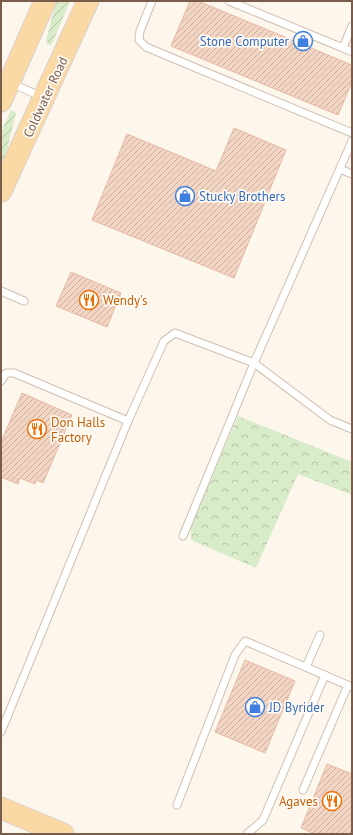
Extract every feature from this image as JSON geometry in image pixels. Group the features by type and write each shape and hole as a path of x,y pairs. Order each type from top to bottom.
{"main road":[{"path":"4,86 45,1"},
{"name":"Coldwater Road","path":"1,192 88,1"},
{"path":"1,808 52,832"}],"lane":[{"path":"152,1 140,30 139,40 146,48 352,133"},
{"path":"229,1 352,52"},
{"path":"343,48 352,26"},
{"path":"4,86 44,98"},
{"path":"182,536 254,363 352,141"},
{"path":"340,169 352,174"},
{"path":"1,291 24,301"},
{"path":"1,732 128,421 164,341 175,333 254,363 330,420 352,430"},
{"path":"1,381 6,373 14,373 128,421"},
{"path":"306,667 320,635"},
{"path":"177,805 234,655 245,641 351,686 303,790"},
{"path":"247,834 263,820 325,676"}],"green space":[{"path":"56,1 70,1 50,46 46,41"},
{"path":"11,110 16,113 7,150 1,164 1,132"},
{"path":"238,416 352,462 352,495 298,474 256,568 191,540 191,526"}],"building":[{"path":"190,1 198,1 352,65 352,82 338,115 171,46"},
{"name":"Stucky Brothers","path":"234,128 286,150 234,278 92,220 127,134 216,171"},
{"name":"Wendy's","path":"71,272 121,293 107,327 56,306"},
{"name":"Don Halls Factory","path":"22,393 72,415 43,483 36,480 35,484 20,478 18,484 1,477 1,442"},
{"name":"JD Byrider","path":"245,660 295,681 265,753 215,732"},
{"name":"Agaves","path":"327,764 352,774 352,834 315,834 301,828"}],"place":[{"name":"Stone Computer","path":"303,41"},
{"name":"Stucky Brothers","path":"185,196"},
{"name":"Wendy's","path":"89,300"},
{"name":"Don Halls Factory","path":"37,429"},
{"name":"JD Byrider","path":"255,707"},
{"name":"Agaves","path":"332,801"}]}
